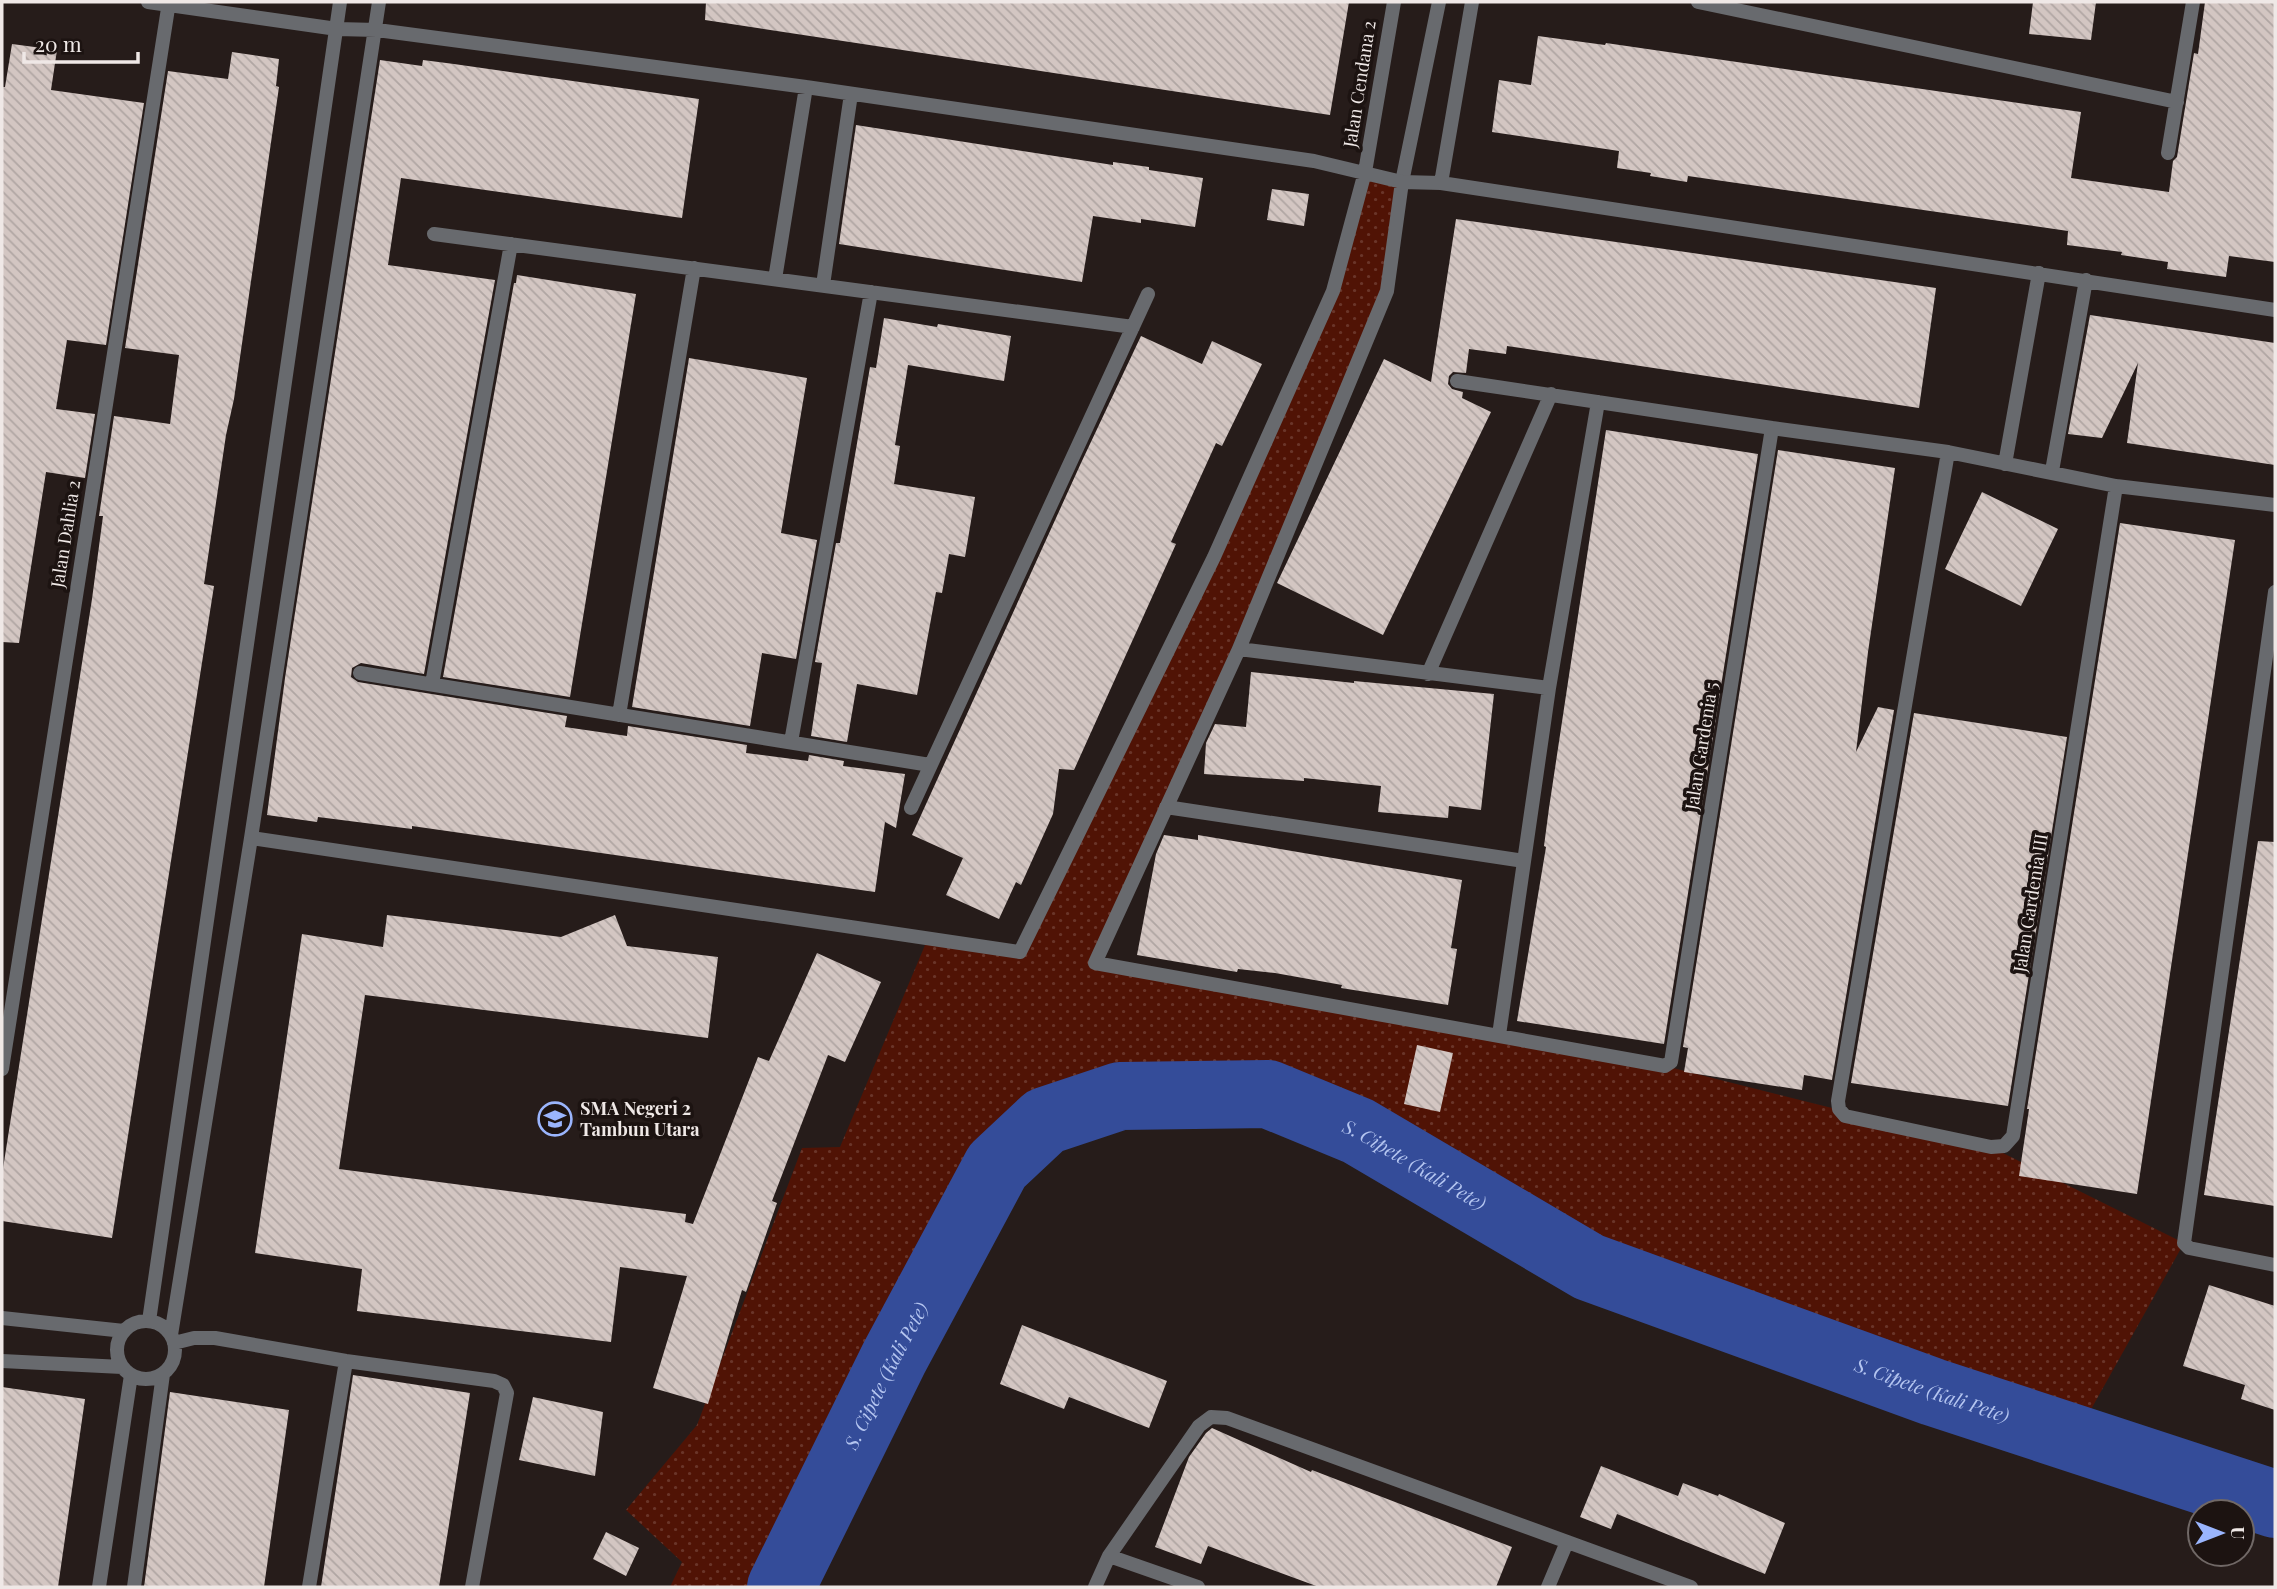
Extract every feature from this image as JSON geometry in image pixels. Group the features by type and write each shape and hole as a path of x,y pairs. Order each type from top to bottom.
{"street":[{"path":"148,2 337,29 377,30 806,87 1314,161 1402,182 1441,183 2275,310"},
{"path":"149,1321 340,2"},
{"path":"2,1361 127,1371 141,1379 152,1379 163,1374 175,1355 173,1339 377,30 379,2"},
{"name":"Jalan Cendana 2","path":"251,838 1020,952 1214,557 1333,291 1365,172 1394,2"},
{"path":"1439,2 1402,182 1387,291 1239,649 1095,963 1499,1035 1549,688 1598,402"},
{"path":"1441,183 1472,2"},
{"path":"1699,2 2177,102"},
{"path":"2168,153 2193,2"},
{"name":"Jalan Dahlia 2","path":"2,1069 7,995 169,3"},
{"path":"775,279 806,87"},
{"path":"822,285 851,94"},
{"path":"434,234 1133,327"},
{"path":"432,684 510,244"},
{"path":"619,715 694,268"},
{"path":"2005,464 2039,273"},
{"path":"2052,471 2086,280"},
{"path":"791,742 871,292"},
{"path":"911,808 1148,294"},
{"path":"1457,381 1948,452 2116,486 2275,505"},
{"path":"1427,674 1551,394"},
{"name":"Jalan Gardenia 5","path":"1499,1035 1665,1066 1671,1062 1772,428"},
{"name":"Jalan Gardenia III","path":"1948,452 1838,1101 1844,1116 1991,1147 2004,1146 2013,1136 2116,486"},
{"path":"2275,592 2183,1243 2189,1248 2275,1265"},
{"path":"1239,649 1549,688"},
{"path":"360,673 930,765"},
{"path":"1166,807 1524,861"},
{"path":"2,1318 124,1331"},
{"path":"99,1587 127,1371 117,1355 118,1342 124,1331 136,1323 149,1321 162,1326 173,1339"},
{"path":"173,1339 215,1338 346,1361 494,1381 506,1388 472,1587"},
{"path":"309,1587 346,1361"},
{"path":"134,1587 163,1374"},
{"path":"1095,1587 1109,1556 1199,1426 1211,1417 1227,1418 1691,1587"},
{"path":"1548,1587 1567,1542"},
{"path":"1109,1556 1198,1587"}],"shaded area":[{"path":"1365,172 1402,182 1387,291 1095,963 1665,1066 1860,1115 2003,1153 2184,1243 2075,1438 1589,1267 1390,1149 1268,1094 1120,1096 1045,1121 997,1166 785,1587 670,1587 682,1562 626,1510 697,1425 802,1148 840,1147 928,938 1020,951 1333,291"}],"building":[{"path":"706,2 1349,2 1330,115 705,20"},
{"path":"2033,2 2096,2 2091,40 2029,34"},
{"path":"2205,2 2275,2 2275,262 2229,256 2226,277 2167,269 2168,262 2121,255 2122,252 2067,245 2068,231 1688,176 1687,182 1650,176 1651,173 1617,168 1619,151 1492,132 1499,80 1531,85 1538,36 1606,43 2081,112 2071,178 2169,192 2194,53 2198,54"},
{"path":"12,44 57,50 51,90 144,103 106,345 67,340 56,409 95,414 85,478 46,472 19,643 2,642 2,87 5,87"},
{"path":"232,52 279,59 276,86 279,87 204,584 214,586 112,1238 2,1221 2,1175 92,599 103,516 99,516 114,416 170,424 179,355 125,348 168,71 228,79"},
{"path":"380,60 422,66 423,60 699,99 682,218 401,178 388,265 495,280 424,674 361,663 352,668 351,677 358,682 567,716 565,727 627,736 628,726 747,745 746,753 808,761 809,755 844,761 843,766 905,774 896,828 885,822 875,892 412,826 412,829 318,817 317,822 267,815 285,678"},
{"path":"856,125 1113,165 1113,162 1149,167 1149,170 1203,178 1195,227 1141,219 1141,223 1093,216 1082,282 839,244"},
{"path":"1272,189 1309,194 1304,226 1267,220"},
{"path":"1456,219 1936,288 1919,408 1507,346 1506,354 1469,349 1466,373 1453,372 1449,376 1448,384 1452,389 1463,392 1462,398 1491,412 1383,635 1277,583 1384,359 1431,382"},
{"path":"517,275 636,294 570,697 443,677"},
{"path":"2090,315 2275,343 2275,465 2127,443 2138,363 2102,438 2068,434"},
{"path":"884,318 1011,336 1004,381 908,365 895,445 900,446 894,484 975,497 965,557 949,554 942,593 936,592 917,695 857,684 847,742 811,736 822,663 815,662 836,543 840,543 870,367 876,368"},
{"path":"1141,336 1202,364 1212,341 1262,364 1222,446 1216,443 1171,542 1176,544 1074,770 1059,769 1053,814 1021,885 1016,882 999,919 946,895 963,858 912,835"},
{"path":"689,358 807,378 781,533 817,540 796,659 762,653 750,726 632,707"},
{"path":"1606,430 1758,454 1664,1044 1517,1021 1546,847 1549,808"},
{"path":"1778,450 1895,468 1856,752 1878,707 1894,710 1832,1080 1804,1075 1802,1090 1684,1072 1688,1048 1683,1047"},
{"path":"1982,492 2058,529 2021,606 1945,569"},
{"path":"2120,523 2235,540 2137,1194 2019,1176 2027,1109"},
{"path":"1251,672 1494,694 1481,810 1449,806 1448,818 1378,812 1381,786 1304,778 1304,781 1204,774 1206,743 1215,724 1246,727"},
{"path":"1914,713 2067,737 2008,1106 1851,1083"},
{"path":"1164,835 1198,840 1198,835 1462,880 1451,948 1457,949 1448,1005 1341,988 1342,985 1275,973 1238,969 1237,972 1137,955 1156,854"},
{"path":"2258,841 2275,842 2275,1206 2204,1195"},
{"path":"387,915 561,937 615,915 627,946 718,957 708,1038 365,995 339,1169 686,1214 685,1222 693,1224 758,1057 769,1061 817,953 881,982 845,1062 828,1055 772,1201 777,1203 746,1292 742,1290 708,1404 653,1388 687,1276 620,1267 611,1342 357,1311 362,1269 255,1253 302,934 383,947"},
{"path":"1417,1045 1453,1053 1440,1112 1404,1104"},
{"path":"2209,1285 2275,1306 2275,1410 2241,1399 2245,1385 2183,1366"},
{"path":"1022,1325 1167,1381 1149,1428 1069,1397 1064,1409 1000,1384"},
{"path":"353,1375 470,1393 439,1587 321,1587"},
{"path":"2,1387 85,1399 58,1587 2,1587"},
{"path":"170,1392 289,1410 264,1587 144,1587"},
{"path":"533,1397 603,1412 595,1476 519,1460"},
{"path":"1212,1428 1311,1472 1312,1470 1512,1547 1496,1587 1319,1587 1208,1546 1201,1564 1155,1547 1189,1457"},
{"path":"1601,1466 1678,1496 1683,1483 1718,1496 1719,1494 1785,1523 1765,1574 1617,1514 1611,1529 1580,1517"},
{"path":"606,1532 639,1548 626,1576 593,1559"}],"waterway":[{"name":"S. Cipete (Kali Pete)","path":"781,1587 894,1358 997,1166 1045,1121 1120,1096 1268,1094 1358,1131 1589,1267 1933,1392 2275,1504"}],"place":[{"name":"SMA Negeri 2 Tambun Utara","path":"555,1119"}]}
